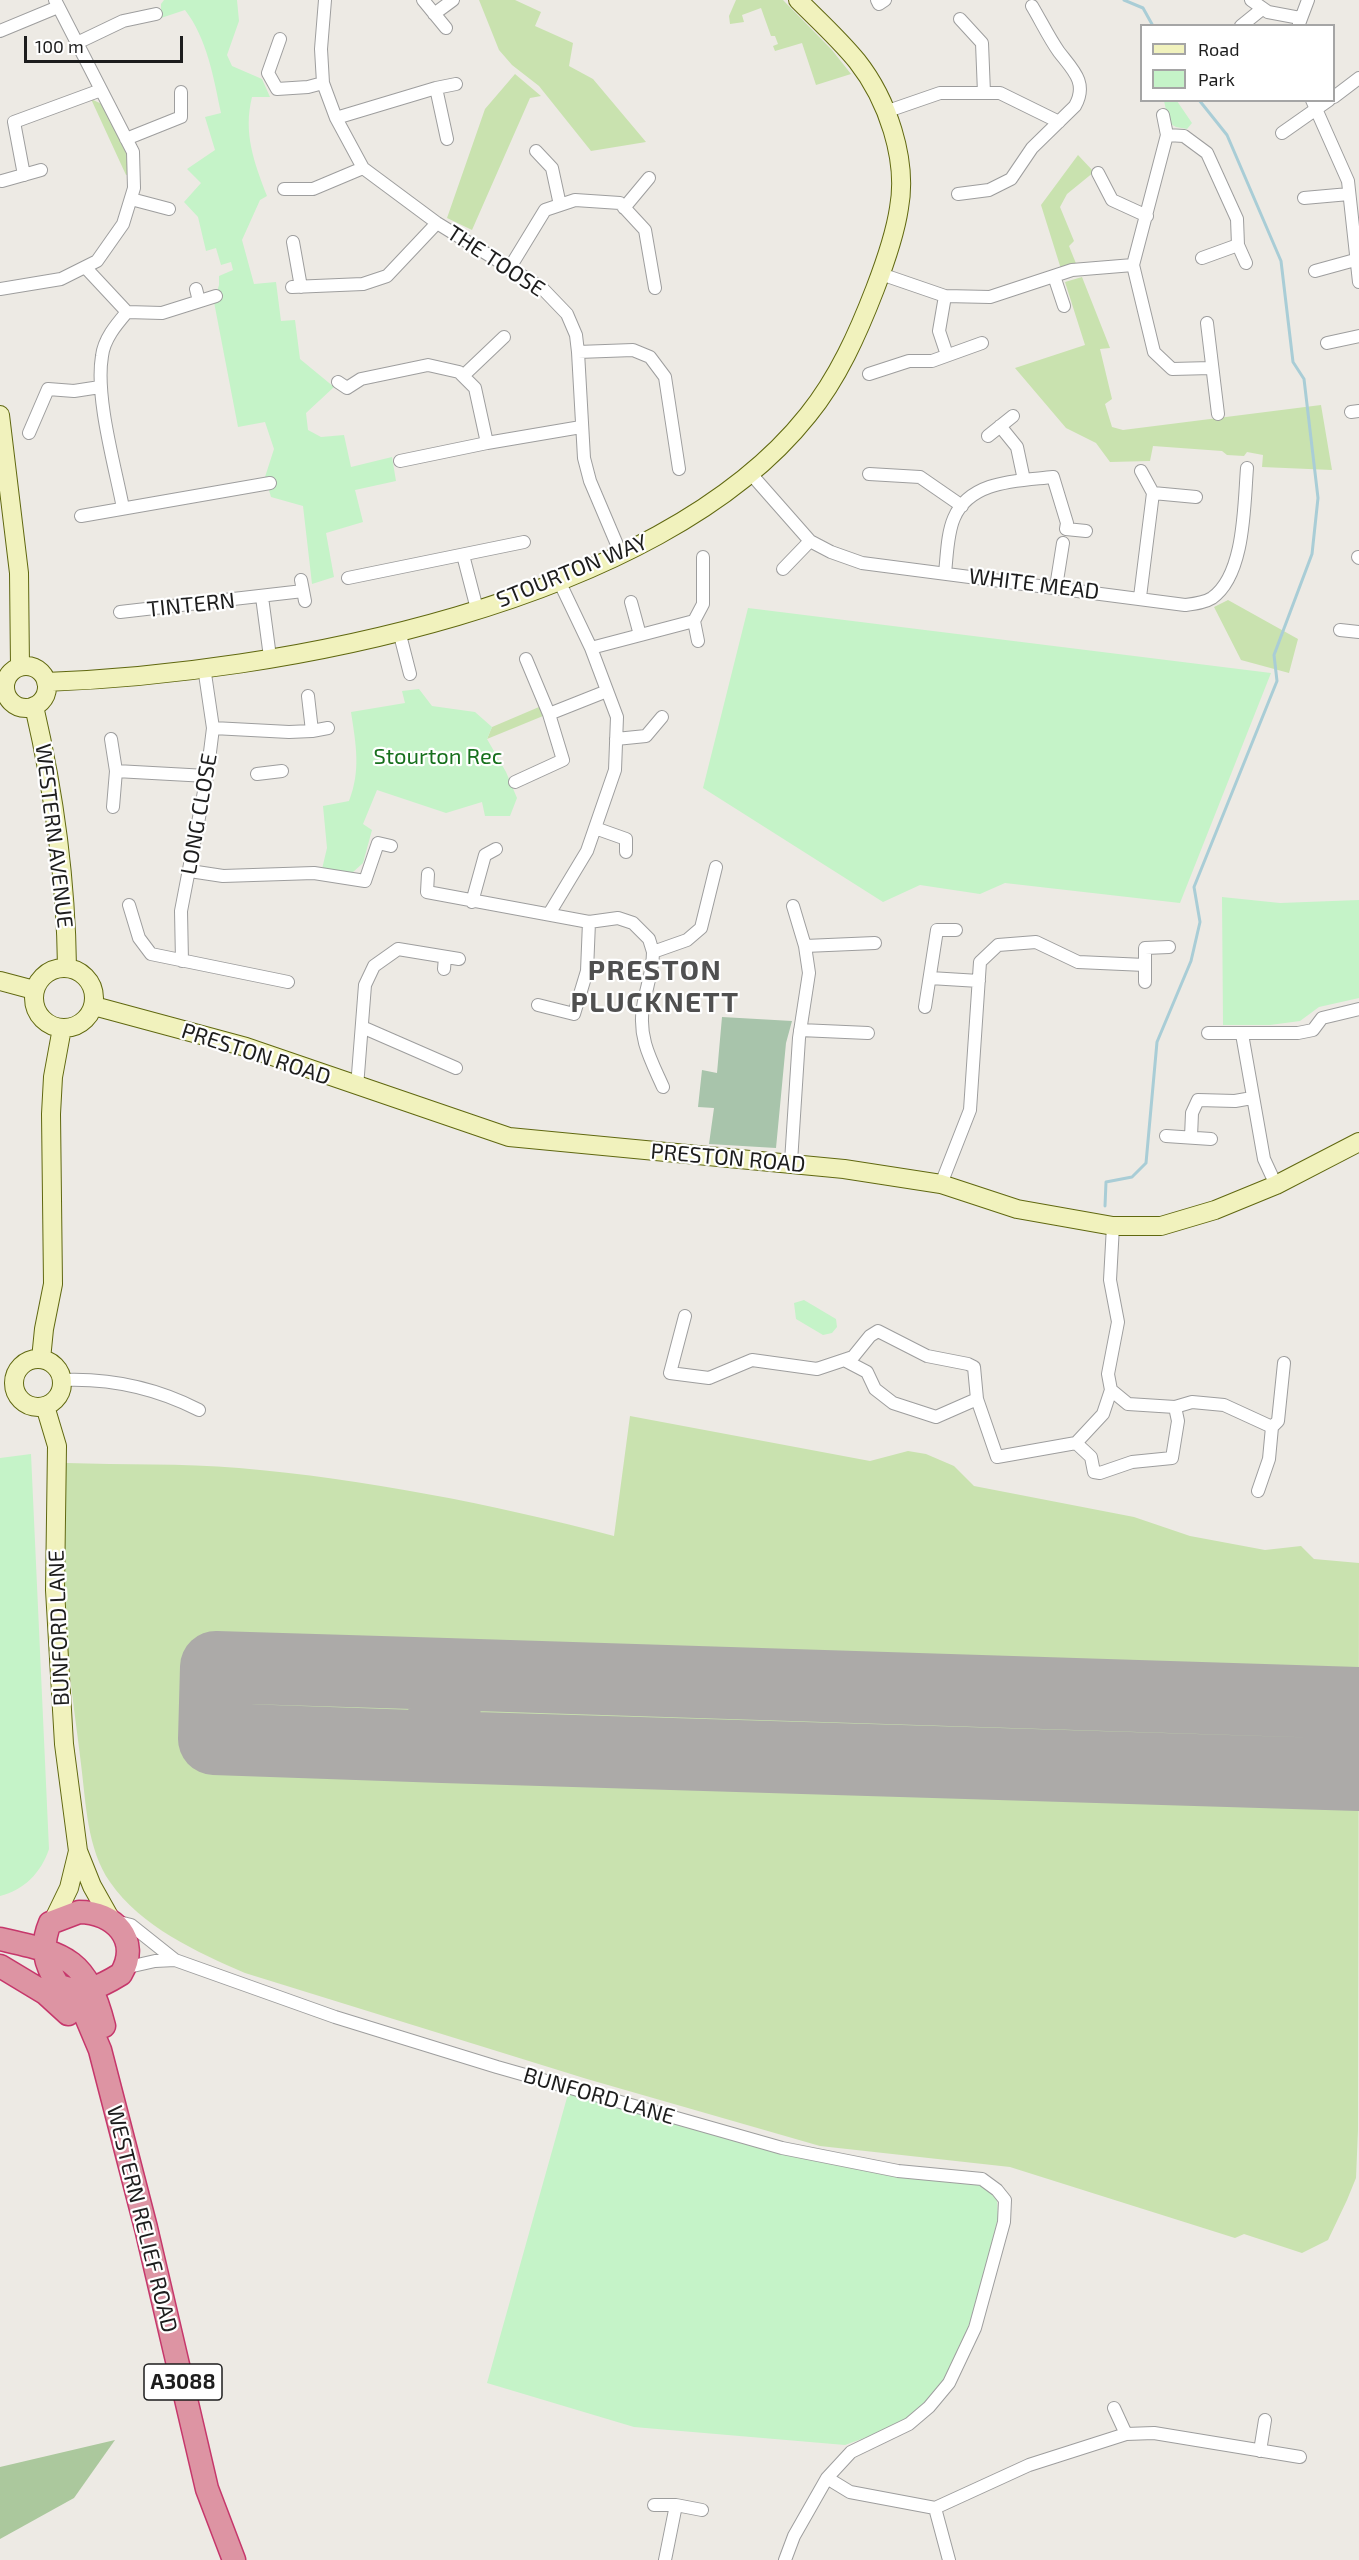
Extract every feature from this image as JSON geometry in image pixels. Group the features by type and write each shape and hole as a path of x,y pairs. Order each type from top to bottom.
{"highway":[{"path":"0,1934 52,1922 79,1912 94,1913 111,1919"},
{"name":"WESTERN RELIEF ROAD","path":"100,2050 104,2026 128,1954 125,1940 111,1919"},
{"path":"52,1922 44,1941 44,1949 47,1965 61,1986 73,1990 93,1990 123,1971"},
{"name":"A3088","path":"0,1939 44,1949 75,1964 93,1990 104,2026"},
{"name":"A3088","path":"0,1956 48,1983 61,1986"},
{"path":"0,1966 45,1993 65,2010 80,2028 93,2064 106,2078"},
{"name":"WESTERN RELIEF ROAD","path":"61,1986 84,2012 100,2050 146,2228 207,2489 234,2560"}],"street":[{"name":"THE TOOSE","path":"325,0 321,50 323,83 336,118 363,168 437,223 542,288 558,302 567,314 576,335 584,458 590,482 621,554"},
{"path":"423,0 446,28"},
{"path":"435,14 453,0"},
{"name":"STOURTON WAY","path":"46,682 117,679 270,657 399,631 477,609 559,581 657,537 751,474 808,416 824,393 864,316 881,274 897,217 901,183 897,153 885,112 859,64 798,0"},
{"path":"877,0 879,4 885,0"},
{"path":"1251,0 1262,9 1299,22 1308,0"},
{"path":"0,31 57,3 133,152 134,188 123,224 97,261 61,279 0,290"},
{"path":"958,194 989,190 1011,179 1032,148 1075,106 1080,98 1080,82 1074,68 1060,52 1032,6"},
{"path":"1243,24 1262,9"},
{"path":"77,43 123,21 156,14"},
{"path":"960,20 982,43 984,93"},
{"path":"280,39 268,73 277,89 308,87 323,83"},
{"path":"1335,96 1359,78"},
{"path":"336,118 436,87 456,84"},
{"path":"436,87 447,139"},
{"path":"24,175 14,122 101,90"},
{"path":"126,139 181,117 181,93"},
{"path":"885,112 940,93 1000,93 1059,122"},
{"path":"1282,133 1314,105 1348,181 1355,216 1355,260 1359,282"},
{"path":"1163,115 1167,135 1133,265 1154,352 1173,369 1211,368"},
{"path":"1167,135 1184,136 1207,153 1237,219 1238,245 1246,263"},
{"path":"536,151 552,168 560,205"},
{"path":"284,189 313,189 363,168"},
{"path":"3,181 41,170"},
{"path":"1098,173 1112,200 1147,216"},
{"path":"624,208 649,178"},
{"path":"1304,198 1349,194"},
{"path":"130,200 169,208"},
{"path":"509,268 545,210 575,200 620,203 645,230 654,288"},
{"path":"293,242 297,287 363,284 387,276 437,223"},
{"path":"1202,258 1238,245"},
{"path":"1314,271 1355,260"},
{"path":"881,274 945,296 990,297 1072,270 1133,265"},
{"path":"85,267 127,312 162,313 198,295 216,296"},
{"path":"1054,276 1064,306"},
{"path":"945,296 939,331 947,355"},
{"path":"123,508 100,387 102,354 113,328 127,312"},
{"path":"1207,323 1218,414"},
{"path":"1327,343 1359,336"},
{"path":"463,376 504,337"},
{"path":"869,375 909,361 932,361 982,343"},
{"path":"578,352 633,350 650,357 665,377 679,470"},
{"path":"338,382 347,388 361,379 428,365 459,372 475,388 487,442"},
{"path":"29,433 48,389 74,391 100,387"},
{"path":"0,415 19,573 20,667"},
{"path":"988,436 1013,416"},
{"path":"1000,426 1017,447 1024,480"},
{"path":"400,461 487,442 581,427"},
{"name":"WHITE MEAD","path":"751,474 810,541 831,552 862,563 1140,597 1185,605 1200,603 1212,598 1226,584 1234,569 1243,519 1246,468"},
{"path":"1140,597 1153,493 1141,471"},
{"path":"869,474 920,477 962,506"},
{"path":"945,573 954,517 969,497 987,487 1053,477 1067,523 1056,587"},
{"path":"81,516 270,483"},
{"path":"1153,493 1196,497"},
{"path":"1065,536 1086,531"},
{"path":"783,569 810,541"},
{"path":"348,576 524,542"},
{"path":"463,555 477,609"},
{"path":"698,641 694,621 703,604 703,557"},
{"path":"549,914 587,851 595,828 615,770 617,717 591,648 559,581"},
{"name":"TINTERN","path":"120,612 262,597 303,590"},
{"name":"TINTERN","path":"262,597 270,657"},
{"path":"631,602 640,635"},
{"path":"591,648 694,621"},
{"path":"1340,630 1359,632"},
{"path":"399,631 410,674"},
{"path":"515,782 563,760 549,714 526,659"},
{"path":"20,667 33,667 39,671 46,682 43,699 34,706 22,708 16,706 7,697 6,679 20,667"},
{"name":"LONG CLOSE","path":"182,961 181,911 207,776 213,728 204,667"},
{"path":"549,714 607,691"},
{"path":"308,696 312,731"},
{"name":"WESTERN AVENUE","path":"34,706 46,758 61,865 66,906 67,967"},
{"path":"616,739 646,736 662,717"},
{"path":"213,728 312,731 328,728"},
{"path":"111,739 116,771 113,807"},
{"path":"116,771 207,776"},
{"path":"257,774 282,771"},
{"path":"595,828 626,839 626,852"},
{"path":"190,871 223,876 314,873 364,881 378,843 391,846"},
{"path":"472,902 485,855 496,849"},
{"path":"653,952 687,940 701,928 716,867"},
{"path":"428,874 425,894 589,922 618,918 633,923 649,939 653,952 653,963 643,1007 642,1032 645,1049 663,1087"},
{"path":"129,905 139,938 151,954 288,982"},
{"path":"791,1162 800,1030 809,973 805,946 792,906"},
{"path":"538,1005 574,1014 587,971 589,922"},
{"path":"925,1007 937,930 956,930"},
{"path":"941,1184 970,1110 980,962 998,945 1036,942 1078,962 1145,964"},
{"path":"805,946 875,944"},
{"path":"1144,982 1145,948 1169,947"},
{"path":"357,1087 365,985 374,966 398,949 445,963 459,959"},
{"path":"67,967 83,974 89,980 93,988 94,1006 85,1020 70,1028 52,1026 38,1014 34,1006 34,990 46,973 56,968 67,967"},
{"path":"930,978 979,981"},
{"path":"0,981 34,990"},
{"name":"PRESTON ROAD","path":"94,1006 246,1047 357,1087 510,1137 791,1162 941,1184 1017,1209 1113,1226 1161,1226 1215,1210 1276,1185 1359,1142"},
{"path":"1208,1033 1242,1034 1313,1030 1322,1018 1359,1009"},
{"path":"362,1027 456,1068"},
{"path":"41,1359 53,1284 51,1114 53,1077 62,1028"},
{"path":"800,1030 868,1033"},
{"path":"1242,1034 1264,1159 1276,1185"},
{"path":"1191,1137 1191,1113 1198,1100 1235,1101 1252,1098"},
{"path":"1166,1136 1211,1138"},
{"path":"685,1316 670,1373 709,1378 752,1360 818,1369 846,1361 870,1336 878,1331 927,1356 974,1367 977,1399 997,1456 1076,1443 1103,1414 1111,1390 1108,1374 1118,1322 1110,1280 1113,1226"},
{"path":"34,1359 41,1359 55,1366 62,1380 62,1387 56,1399 45,1406 29,1405 23,1401 7,1378 21,1366 34,1359"},
{"path":"846,1361 867,1372 875,1389 893,1403 936,1417 977,1399"},
{"path":"1258,1491 1269,1459 1272,1427 1278,1421 1284,1363"},
{"path":"62,1380 111,1382 139,1387 182,1401 199,1410"},
{"path":"1111,1390 1128,1404"},
{"path":"1103,1414 1128,1404 1175,1407 1192,1402 1224,1405 1272,1427"},
{"name":"BUNFORD LANE","path":"45,1406 57,1446 55,1590 59,1690 78,1851 92,1886 111,1919 131,1925 175,1960 346,2020 782,2148 898,2171 982,2179 990,2183 1005,2200 1004,2222 975,2328 949,2383 929,2407 909,2424 851,2452 827,2478"},
{"path":"1076,1443 1091,1457 1094,1472 1100,1473 1132,1462 1172,1458 1178,1421 1175,1407"},
{"name":"BUNFORD LANE","path":"52,1922 69,1888 78,1851"},
{"name":"BUNFORD LANE","path":"123,1971 155,1961 175,1960"},
{"path":"1114,2409 1126,2434"},
{"path":"1260,2451 1265,2420"},
{"path":"785,2560 794,2536 827,2478 850,2492 935,2508 1029,2465 1126,2434 1154,2433 1300,2457"},
{"path":"654,2505 676,2505 702,2510"},
{"path":"665,2560 676,2505"},
{"path":"935,2508 949,2560"}],"green space":[{"path":"164,0 237,0 239,21 227,55 232,66 262,79 270,97 252,97 250,110 251,147 267,196 260,200 242,240 254,284 276,282 281,321 295,320 300,359 334,387 306,413 308,430 321,437 344,435 351,467 392,457 396,481 355,490 363,522 326,533 334,577 312,584 303,506 271,497 265,477 274,449 265,422 238,427 214,302 219,276 233,270 231,262 221,265 216,248 206,251 198,217 184,202 201,183 187,169 215,150 205,117 221,113 209,59 193,21 185,10 161,18 161,4"},
{"path":"479,0 515,0 541,12 535,26 573,43 569,66 593,79 646,142 591,151 539,86 512,65 499,50"},
{"path":"736,0 783,0 832,50 851,74 816,85 802,43 775,51 773,46 778,44 775,36 771,36 761,8 742,15 744,22 730,24 729,16"},
{"path":"515,74 541,96 530,98 472,230 447,218 485,109"},
{"path":"91,99 104,105 127,153 129,174 126,175"},
{"path":"1164,102 1178,102 1192,123 1187,129 1169,123"},
{"path":"1078,155 1094,172 1067,194 1060,207 1074,241 1069,246 1077,266 1061,269 1041,205"},
{"path":"1082,277 1110,348 1100,349 1112,399 1105,404 1112,427 1123,430 1321,405 1332,470 1262,467 1263,455 1247,452 1244,456 1227,455 1222,451 1153,446 1150,461 1110,462 1096,443 1066,428 1015,368 1085,345 1065,282"},
{"path":"1228,600 1298,639 1289,673 1241,660 1214,607"},
{"path":"748,608 1271,673 1180,903 1005,883 980,894 920,885 883,902 703,788"},
{"name":"Stourton Rec","path":"419,689 432,706 475,712 492,727 487,739 506,772 517,798 510,816 485,816 482,802 446,813 377,790 363,824 372,830 363,863 352,873 322,869 327,848 323,806 349,801 353,790 356,746 351,712 405,703 402,691"},
{"path":"539,707 543,716 487,739 492,727"},
{"path":"1222,897 1280,903 1359,900 1359,998 1319,1007 1300,1021 1270,1025 1223,1025"},
{"path":"722,1017 792,1021 786,1043 776,1148 709,1144 714,1108 698,1107 702,1070 717,1073"},
{"path":"804,1300 836,1319 837,1327 832,1333 823,1335 796,1319 794,1303"},
{"path":"630,1416 870,1461 908,1451 926,1454 954,1466 974,1486 1134,1517 1190,1536 1265,1550 1301,1546 1314,1559 1359,1563 1356,2178 1328,2240 1302,2253 1244,2234 1235,2238 1010,2167 820,2146 587,2079 245,1973 171,1936 137,1912 123,1898 110,1882 96,1855 86,1810 66,1633 66,1463 218,1466 334,1479 475,1503 614,1536"},
{"path":"31,1454 49,1849 41,1866 24,1885 0,1896 0,1458"},
{"path":"568,2094 714,2134 983,2184 997,2200 998,2218 969,2325 954,2363 936,2391 903,2424 845,2445 634,2427 487,2383"},
{"path":"115,2440 74,2498 0,2539 0,2467"}],"waterway":[{"path":"1124,0 1143,8 1152,24"},
{"path":"1105,1206 1106,1182 1132,1177 1146,1163 1157,1042 1191,961 1200,922 1194,887 1277,681 1274,655 1312,554 1318,498 1304,379 1293,362 1281,261 1227,135 1201,102"}],"runway":[{"path":"216,1667 446,1674 443,1747 214,1739 216,1667"},
{"path":"1359,1703 446,1674 443,1747 1359,1775"}],"district":[{"name":"PRESTON PLUCKNETT","path":"655,987"}]}
